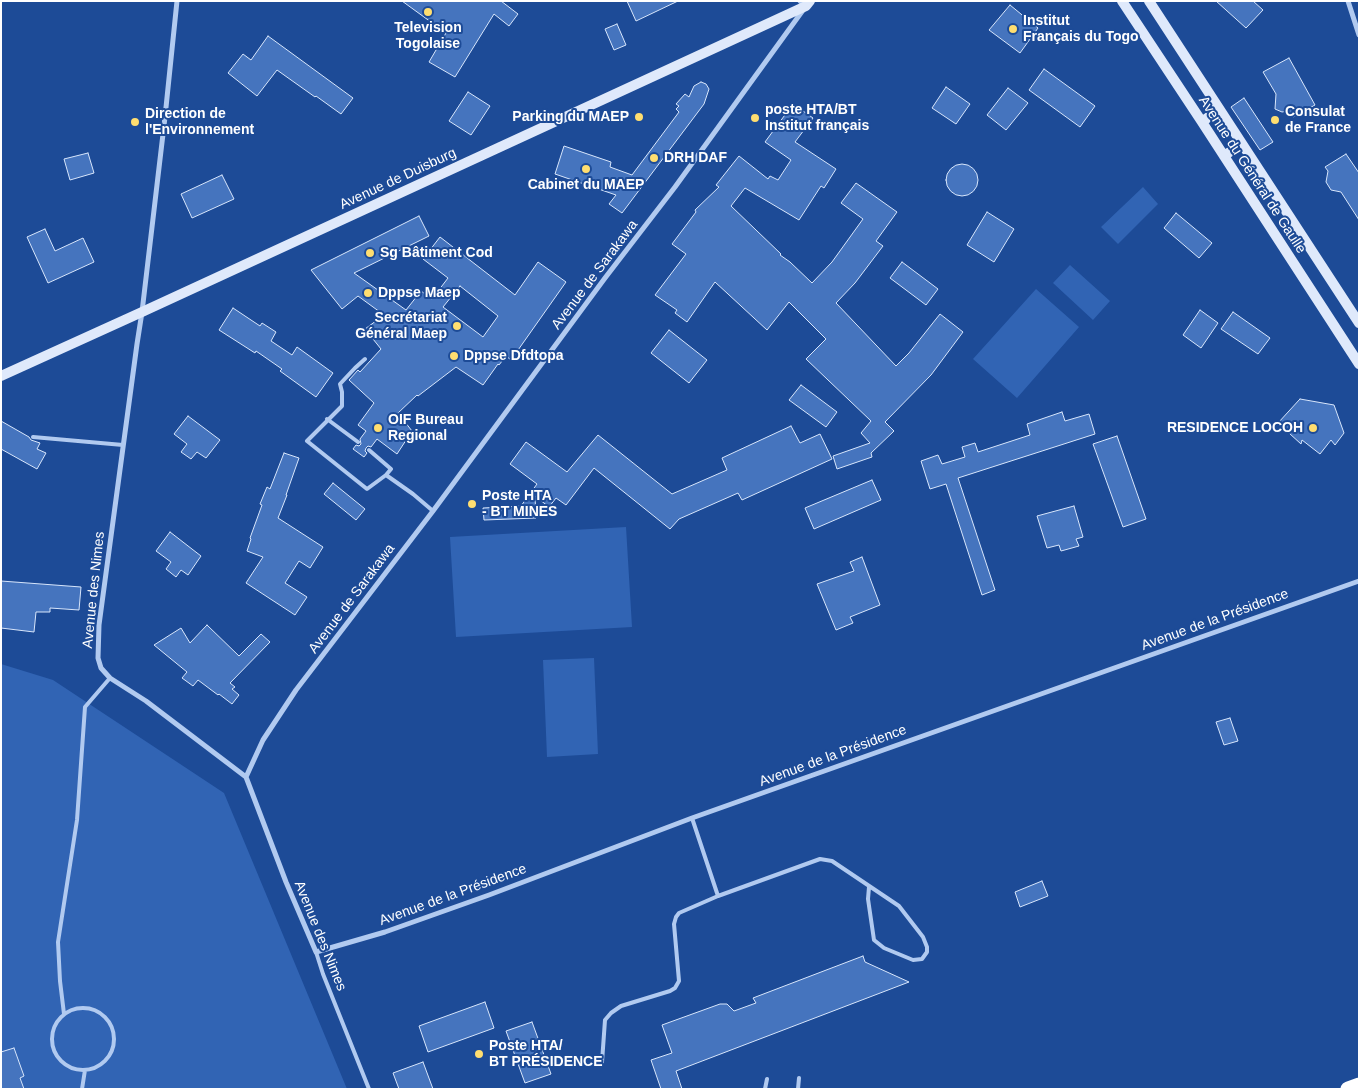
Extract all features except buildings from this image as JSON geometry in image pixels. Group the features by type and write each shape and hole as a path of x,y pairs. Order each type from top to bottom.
{"highway":[{"path":"1348,1089 1359,1085"}],"street":[{"name":"Avenue des Nimes","path":"177,1 142,312 98,625 98,658 101,668 110,678 146,701 246,777 286,882 316,952"},
{"name":"Avenue du Général de Gaulle","path":"1122,1 1359,364"},
{"name":"Avenue du Général de Gaulle","path":"1149,1 1359,323"},
{"path":"1348,1 1359,36"},
{"name":"Avenue de Duisburg","path":"1,376 806,3"},
{"name":"Avenue de Sarakawa","path":"246,777 263,740 296,690 434,511 605,278 675,187 806,3"},
{"path":"1202,122 1218,109"},
{"path":"1224,156 1241,144"},
{"name":"Avenue de la Présidence","path":"316,952 385,932 489,895 692,818 1359,581"}],"lane":[{"path":"365,359 340,384 342,406 307,441 367,489 391,469 369,450"},
{"path":"327,419 358,442"},
{"path":"33,437 123,445"},
{"path":"386,475 434,511"},
{"path":"64,1014 58,942 77,820 85,707 110,678"},
{"path":"692,818 718,896"},
{"path":"602,1062 606,1020 611,1013 621,1006 670,992 679,981 674,924 676,916 718,896 820,859 832,861 899,906 923,938 927,947 927,952 922,959 913,960 884,948 874,940 868,886"},
{"name":"Avenue des Nimes","path":"316,952 369,1089"},
{"path":"90,1008 105,1017 111,1024 114,1032 114,1042 108,1058 102,1064 85,1070 76,1070 61,1061 55,1054 52,1046 52,1037 58,1020 64,1014 72,1010 90,1008"},
{"path":"82,1089 85,1070"},
{"path":"798,1089 799,1078"},
{"path":"766,1089 767,1079"}],"shaded area":[{"path":"1143,187 1158,204 1118,244 1101,227"},
{"path":"1070,265 1110,301 1093,320 1053,283"},
{"path":"1036,289 1079,327 1017,398 973,359"},
{"path":"626,527 632,627 456,637 450,537"},
{"path":"594,658 598,754 547,757 543,660"},
{"path":"1,664 53,680 224,793 347,1089 1,1089"}],"place":[{"name":"Television Togolaise","path":"428,12"},
{"name":"Institut Français du Togo","path":"1013,29"},
{"name":"Parking du MAEP","path":"639,117"},
{"name":"poste HTA/BT Institut français","path":"755,118"},
{"name":"Consulat de France","path":"1275,120"},
{"name":"Direction de l'Environnement","path":"135,122"},
{"name":"DRH DAF","path":"654,158"},
{"name":"Cabinet du MAEP","path":"586,169"},
{"name":"Sg Bâtiment Cod","path":"370,253"},
{"name":"Dppse Maep","path":"368,293"},
{"name":"Secrétariat Général Maep","path":"457,326"},
{"name":"Dppse Dfdtopa","path":"454,356"},
{"name":"OIF Bureau Regional","path":"378,428"},
{"name":"RESIDENCE LOCOH","path":"1313,428"},
{"name":"Poste HTA - BT MINES","path":"472,504"},
{"name":"Poste HTA/ BT PRÉSIDENCE","path":"479,1054"}]}
